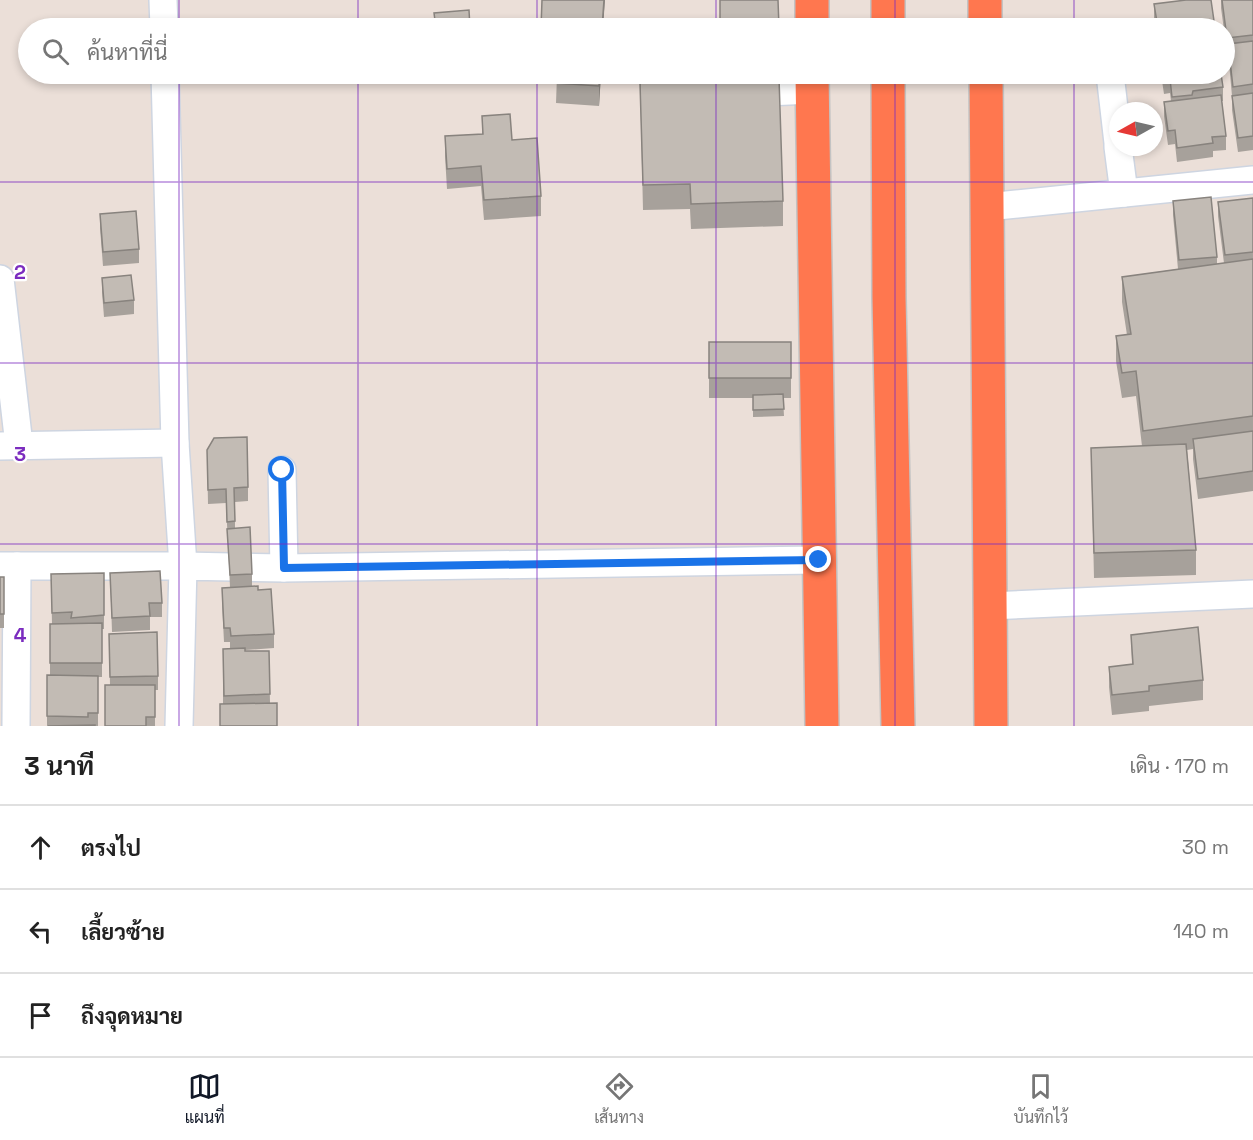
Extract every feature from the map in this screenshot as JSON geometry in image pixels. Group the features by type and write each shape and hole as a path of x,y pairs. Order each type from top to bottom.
{"highway":[{"path":"812,0 812,18"},
{"path":"888,0 888,18"},
{"path":"985,0 985,18"},
{"path":"812,84 822,726"},
{"path":"888,84 889,298 898,726"},
{"path":"986,84 991,726"}],"street":[{"path":"163,0 164,18"},
{"path":"165,84 175,443 183,566 179,726"},
{"path":"717,95 797,84"},
{"path":"1111,84 1113,102"},
{"path":"1119,156 1124,193"},
{"path":"987,207 1253,180"},
{"path":"0,279 10,446 175,443"},
{"path":"282,470 284,568"},
{"path":"16,726 8,566 284,568 819,560"},
{"path":"989,606 1253,594"}],"building":[{"path":"542,0 604,0 603,18 541,18"},
{"path":"720,0 778,0 779,18 720,18"},
{"path":"1211,0 1214,18 1156,18 1154,4"},
{"path":"1222,0 1253,0 1253,35 1235,37 1235,18 1224,18"},
{"path":"469,10 469,18 435,18 434,13"},
{"path":"1253,41 1253,84 1233,87 1233,84 1235,84 1235,43"},
{"path":"570,84 599,84 599,86"},
{"path":"640,84 779,84 783,201 691,204 690,184 643,185"},
{"path":"1171,84 1223,84 1223,87 1193,91 1192,95 1172,97"},
{"path":"1253,93 1253,136 1238,138 1232,96"},
{"path":"1221,95 1226,136 1212,137 1213,143 1177,148 1175,130 1168,131 1164,102"},
{"path":"510,114 512,140 537,138 541,196 484,200 481,166 447,169 445,136 483,134 482,116"},
{"path":"1211,197 1217,257 1179,260 1173,201"},
{"path":"1253,198 1253,252 1225,255 1218,202"},
{"path":"136,211 139,249 103,252 100,214"},
{"path":"1253,259 1253,416 1143,431 1136,371 1122,373 1116,336 1131,334 1122,277"},
{"path":"131,275 134,300 104,303 102,278"},
{"path":"709,342 791,342 791,378 709,378"},
{"path":"783,394 784,409 753,410 753,395"},
{"path":"1253,431 1253,471 1198,479 1193,439"},
{"path":"247,437 248,487 234,488 235,521 227,522 226,489 208,490 207,450 214,438"},
{"path":"1186,444 1196,550 1094,553 1091,448"},
{"path":"250,527 252,574 230,575 227,529"},
{"path":"160,571 162,603 149,603 150,616 112,618 110,573"},
{"path":"104,573 104,615 71,618 72,612 52,613 51,574"},
{"path":"0,577 4,577 4,614 0,614"},
{"path":"258,586 258,590 271,589 274,634 231,636 230,628 224,628 222,588"},
{"path":"102,623 102,663 50,663 50,624"},
{"path":"1198,627 1203,680 1149,686 1149,691 1112,695 1109,667 1133,664 1131,635"},
{"path":"157,632 158,676 110,677 109,634"},
{"path":"245,648 245,651 269,651 270,694 224,696 223,649"},
{"path":"47,675 98,676 98,713 88,713 88,717 47,716"},
{"path":"105,685 155,685 155,717 146,717 146,726 105,726"},
{"path":"277,703 277,726 220,726 220,704"},
{"path":"95,725 95,726 48,726"}],"route":[{"path":"282,470 284,568 819,560"}]}
